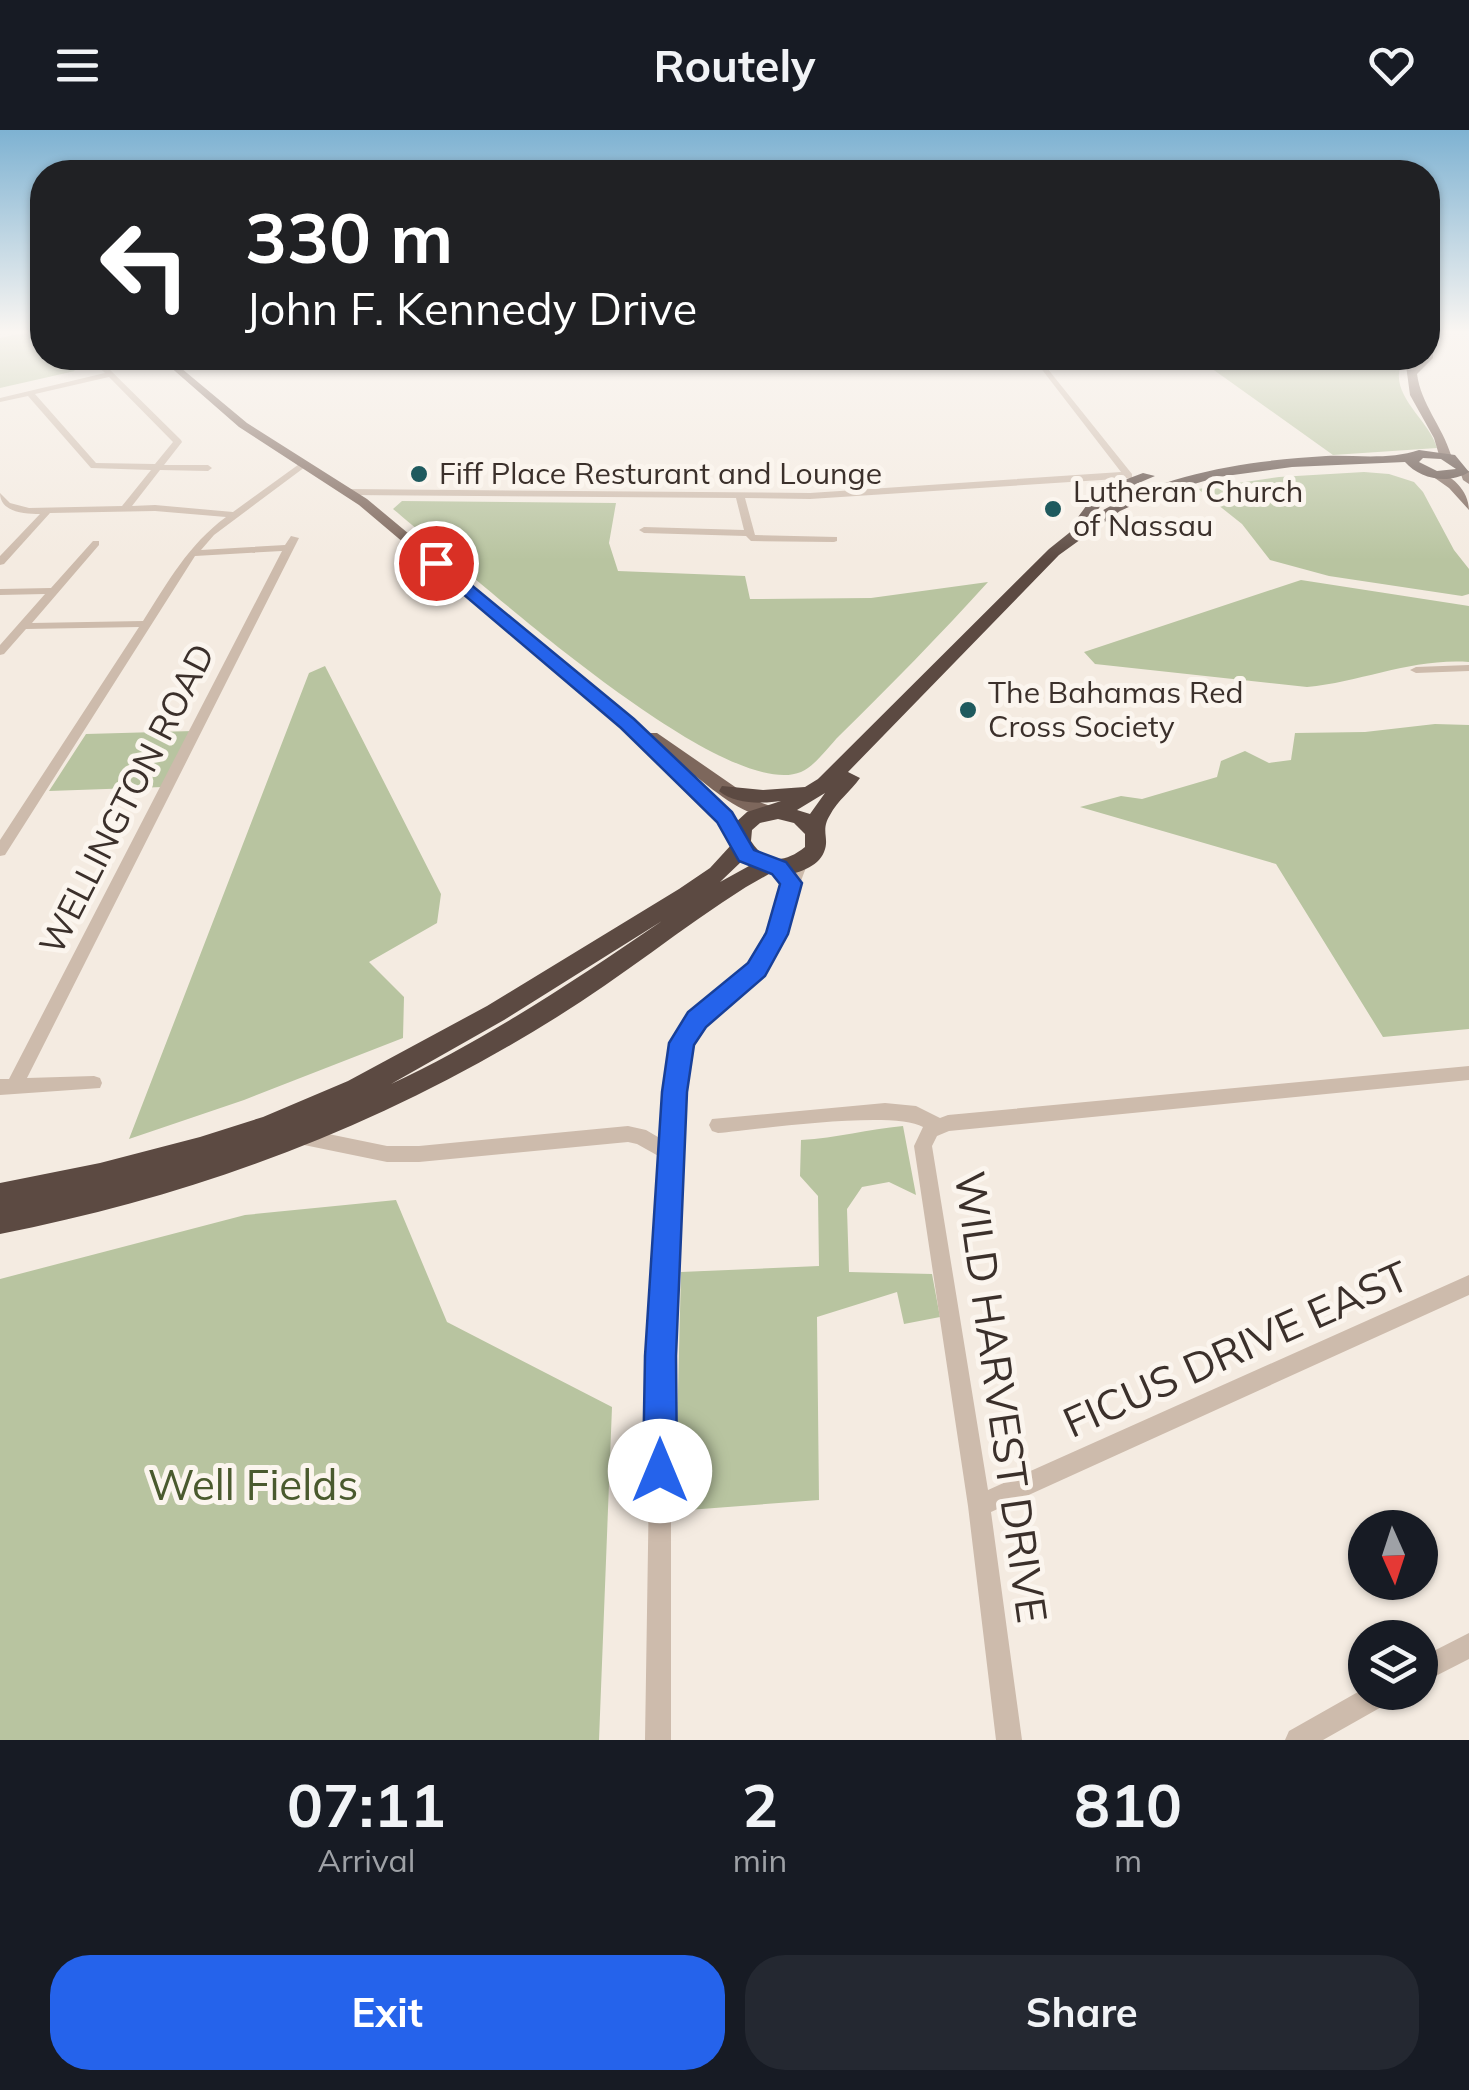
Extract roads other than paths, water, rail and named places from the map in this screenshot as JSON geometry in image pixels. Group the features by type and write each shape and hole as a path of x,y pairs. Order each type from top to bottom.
{"highway":[{"path":"0,1196 161,1161 266,1128 352,1090 533,992 715,874 740,845 746,823 825,784 1075,532 1104,493 1130,476 1255,467 1425,463 1453,475 1466,470 1443,449"},
{"path":"812,827 824,806 1002,621 1089,535 1126,508 1181,488 1252,474 1425,463 1443,449 1469,451"},
{"path":"1075,532 1116,505 1152,488 1255,467"},
{"path":"729,791 773,796 825,784"},
{"path":"0,1220 139,1192 304,1138 409,1088 548,1011 731,885 801,863 817,845 812,827 798,816 774,812"},
{"path":"740,845 749,858 779,872"}],"main road":[{"path":"224,409 374,511 628,724 724,817 740,845"},
{"path":"1422,409 1443,449"},
{"path":"1425,463 1453,485 1469,506"},
{"path":"628,724 686,758 752,807 774,812"}],"street":[{"path":"44,409 91,464 208,468"},
{"path":"125,508 177,440 146,409"},
{"path":"1077,409 1130,476"},
{"path":"0,850 192,553 234,515 302,464"},
{"path":"349,492 823,496 1130,476"},
{"path":"374,511 388,492"},
{"path":"0,496 6,505 18,509 125,508 234,515"},
{"path":"740,496 752,538 834,539"},
{"path":"0,562 48,510"},
{"path":"644,530 748,533"},
{"path":"0,652 96,543"},
{"name":"WELLINGTON ROAD","path":"7,1087 291,543 192,553"},
{"path":"0,592 54,591"},
{"path":"22,626 146,624"},
{"path":"1416,670 1469,668"},
{"path":"658,1740 661,1356 676,1068 682,1043 697,1020 756,969 777,934 779,872"},
{"name":"WILD HARVEST DRIVE","path":"1009,1740 979,1506 923,1146 930,1130 937,1126 1469,1073"},
{"path":"7,1087 94,1083"},
{"path":"718,1125 885,1111 916,1114 937,1126"},
{"path":"304,1138 387,1154 419,1154 628,1134 640,1136 672,1154"},
{"name":"FICUS DRIVE EAST","path":"979,1506 1469,1285"},
{"path":"1438,1662 1469,1644"},
{"path":"1298,1740 1351,1710"}],"place":[{"name":"Fiff Place Resturant and Lounge","path":"419,474"},
{"name":"Lutheran Church of Nassau","path":"1053,509"},
{"name":"The Bahamas Red Cross Society","path":"968,710"}],"park label":[{"name":"Well Fields","path":"253,1485"}]}
